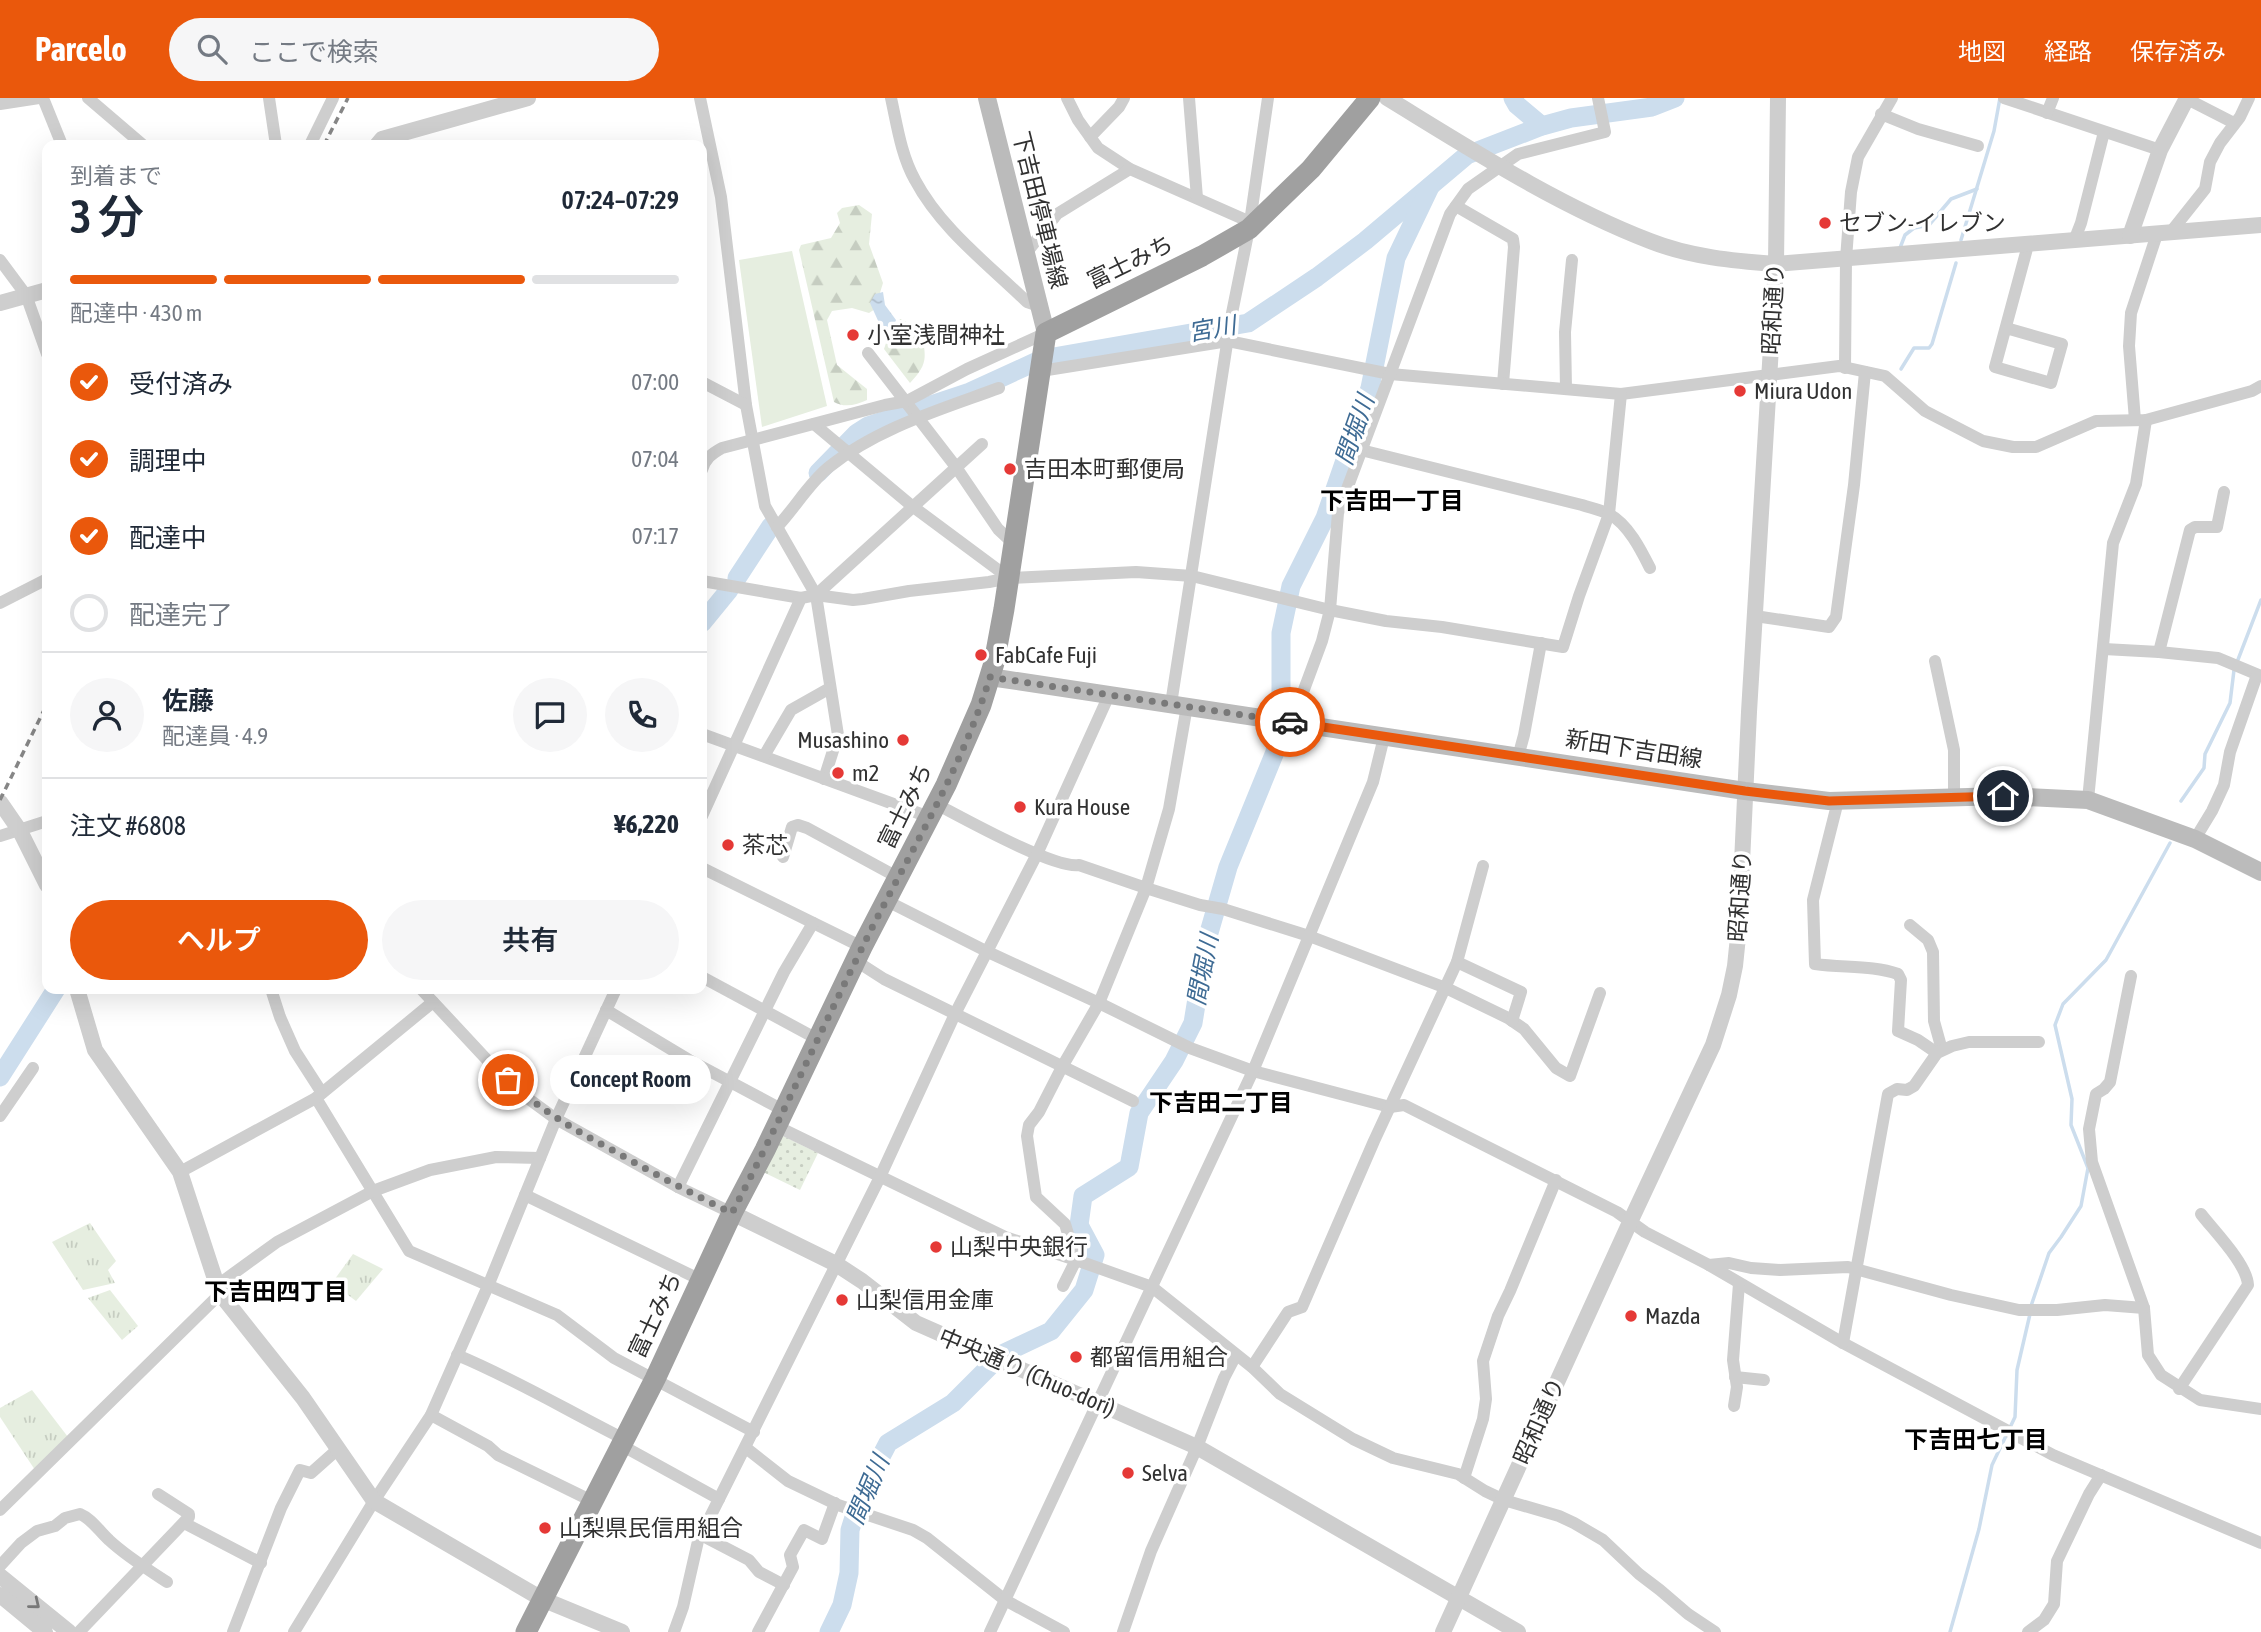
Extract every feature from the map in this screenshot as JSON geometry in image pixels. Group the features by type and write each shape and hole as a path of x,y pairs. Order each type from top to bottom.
{"highway":[{"name":"富士みち","path":"526,1632 654,1379 859,954 933,811 981,705 990,677 1009,578 1045,338 1202,256 1249,225 1311,169 1370,98"}],"main road":[{"name":"下吉田停車場線","path":"988,98 1027,252 1045,338"},
{"name":"新田下吉田線","path":"990,677 1745,791 1838,801 2045,796 2088,800 2195,839 2261,872"}],"street":[{"path":"0,104 41,98 60,140"},
{"path":"88,98 133,140"},
{"path":"269,98 275,140"},
{"path":"312,140 332,98"},
{"path":"381,140 491,103 525,98"},
{"path":"700,98 721,197 746,405 765,506 816,595 838,735 824,779"},
{"path":"891,98 903,152 915,180 929,202 960,239 1027,302 1039,306"},
{"path":"1067,98 1078,120 1098,148 1130,169 1197,198 1249,225"},
{"path":"1090,137 1114,113 1124,98"},
{"path":"1189,98 1197,198"},
{"path":"1063,1286 1076,1260 1065,1224 1036,1197 1027,1136 1029,1125 1039,1112 1099,1003 1146,888 1169,809 1192,576 1268,98"},
{"path":"1387,98 1499,166 1594,216 1652,242 1695,254 1735,261 1776,264 2261,225"},
{"path":"1284,721 1322,641 1330,610 1338,513 1362,450 1386,373 1450,214 1468,189 1518,154 1605,132 1598,98"},
{"name":"昭和通り","path":"1443,1632 1630,1220 1707,1058 1722,1021 1735,966 1776,264 1778,98"},
{"path":"1845,368 1846,259 1851,192 1858,157 1892,98"},
{"path":"2004,98 2160,150"},
{"path":"2047,113 2053,98"},
{"path":"2088,800 2113,544 2136,484 2140,420 2129,346 2131,313 2163,233 2205,189 2210,162 2234,122 2240,117 2249,98"},
{"path":"2130,236 2160,150 2187,99 2234,122"},
{"path":"1881,114 1918,129 1978,146"},
{"path":"2074,241 2104,132"},
{"path":"1027,252 1057,214 1130,169"},
{"path":"1455,206 1513,239 1503,384"},
{"path":"2006,328 2062,344 2051,383 1995,368 2028,245"},
{"path":"0,260 26,295 42,340"},
{"path":"1566,389 1565,332 1572,260"},
{"path":"0,303 42,291"},
{"path":"707,460 722,449 907,401 967,369 1045,338"},
{"path":"1041,369 1229,339 1386,373 1621,394 1839,366 1885,376 1925,411 1983,441 2013,447 2036,447 2096,421 2140,420 2252,391 2261,386"},
{"path":"868,353 920,418 998,528 1014,544"},
{"path":"1755,616 1829,627 1836,617 1854,485 1865,372"},
{"path":"707,385 746,405"},
{"path":"777,527 827,469 848,453 887,432 999,388"},
{"path":"707,583 801,598 816,595 853,600 1009,578 1136,572 1192,576 1386,621 1442,627 1563,647 1609,514 1621,394"},
{"path":"814,424 912,506 1009,578"},
{"path":"816,595 982,444"},
{"path":"1362,450 1609,514 1618,520 1639,545 1650,568"},
{"path":"2159,652 2190,530 2194,527 2217,527 2224,492"},
{"path":"0,603 42,582"},
{"path":"707,805 801,598"},
{"path":"1518,757 1541,643"},
{"path":"2104,649 2218,658 2259,676 2230,752 2224,785 2195,839"},
{"path":"1935,661 1954,750 1954,798"},
{"path":"764,756 792,710 830,688"},
{"path":"674,1632 701,1535 880,1177 955,1014 1037,854 1109,695"},
{"path":"707,736 824,779 933,811 1070,866 1079,865 1200,905 1223,909 1309,936 1446,988 1524,1029 1556,1068 1570,1076 1600,993"},
{"path":"990,1632 1253,1071 1373,782 1384,737"},
{"path":"1838,801 1813,900 1815,964 1841,968 1884,969 1898,974 1901,980 1898,1031 1939,1052"},
{"path":"0,802 20,831 42,875"},
{"path":"0,836 42,823"},
{"path":"783,857 793,827 798,825 899,878"},
{"path":"1252,1367 1288,1312 1302,1307 1457,962 1483,866"},
{"path":"707,870 813,923 859,954 884,979 1133,1101"},
{"path":"887,901 1190,1048 1253,1071 1390,1108 1404,1105 1556,1180 1843,1343 2053,1455 2261,1543"},
{"path":"678,1187 784,972 813,923"},
{"path":"1910,925 1928,940 1933,952 1934,1021 1939,1052"},
{"path":"1457,962 1521,992 1512,1021"},
{"path":"2132,976 2110,1082 2096,1094 2089,1129 2092,1162 2144,1308 2148,1355 2161,1376 2200,1401 2261,1409"},
{"path":"707,980 818,1040"},
{"path":"78,994 95,1050 180,1172 215,1279 226,1301 303,1398 374,1501 542,1599 622,1632"},
{"path":"273,994 295,1051 409,1251 557,1315 614,1358 754,1433"},
{"name":"中央通り (Chuo-dori)","path":"426,994 489,1062 526,1097 556,1119 678,1187 836,1264 916,1324 1197,1447 1517,1632"},
{"path":"294,1632 374,1501 431,1415 488,1286 556,1119 614,994"},
{"path":"180,1172 319,1095 433,1002"},
{"path":"606,1010 729,1082 779,1118 880,1177 1005,1237 1152,1287 1252,1367 1280,1394 1353,1439 1393,1458 1458,1474 1504,1500 1559,1516 1602,1540 1688,1614 1715,1632"},
{"path":"1843,1343 1888,1094 1913,1086 1939,1052 1969,1042 2039,1042"},
{"path":"0,1116 33,1068"},
{"path":"0,1510 221,1288 277,1242 373,1191 430,1170 496,1157 540,1158"},
{"path":"1464,1478 1483,1419 1486,1399 1483,1361 1498,1316 1556,1180"},
{"path":"525,1195 701,1280"},
{"path":"2179,1389 2248,1285 2238,1262 2201,1214"},
{"path":"1709,1265 1729,1264 1768,1270 1833,1266 1856,1269 2019,1310 2057,1310 2105,1305 2144,1308"},
{"path":"1734,1406 1737,1387 1733,1360 1738,1284"},
{"path":"457,1355 496,1371 719,1499"},
{"path":"1123,1632 1151,1551 1236,1355"},
{"path":"1735,1377 1764,1380"},
{"path":"431,1415 488,1446 498,1455 592,1501"},
{"path":"746,1448 788,1481 836,1504 913,1530 927,1538 1004,1600 1064,1632"},
{"path":"233,1632 281,1508 300,1470 312,1473 338,1449"},
{"path":"2028,1632 2044,1620 2054,1604 2057,1561 2101,1475"},
{"path":"79,1632 184,1523 189,1514 158,1494"},
{"path":"758,1632 793,1567 790,1555 804,1530 822,1539 836,1504"},
{"path":"0,1566 21,1543 37,1531 80,1514 142,1567 167,1582"},
{"path":"184,1523 261,1563"},
{"path":"701,1535 749,1560 759,1572 784,1585"},
{"path":"0,1577 69,1632"},
{"path":"0,1595 45,1632"}],"green space":[{"path":"859,205 872,214 869,244 883,283 879,296 884,303 869,313 852,308 832,311 827,320 837,365 867,389 867,400 846,405 834,402 799,250 801,245 831,238 840,223 837,213 842,208"},
{"path":"792,251 827,406 762,427 739,260"},
{"path":"900,319 922,329 924,363 910,383 884,349 888,337 897,331"},
{"path":"777,1133 818,1153 800,1190 757,1169"},
{"path":"90,1223 116,1261 108,1270 115,1283 83,1290 52,1242"},
{"path":"353,1254 383,1269 356,1301 332,1283"},
{"path":"110,1290 138,1326 122,1340 88,1298"},
{"path":"32,1390 68,1437 35,1470 0,1417 0,1408"}],"water":[{"path":"883,292 885,305 896,320 893,328 880,325 870,303 875,294"}],"waterway":[{"path":"1513,98 1517,105 1542,126"},
{"name":"宮川","path":"818,473 857,433 868,426 970,392 1042,359 1248,323 1365,241 1467,155 1542,126 1571,118 1652,107 1675,98"},
{"path":"1961,240 1994,131 2000,98"},
{"name":"間堀川","path":"829,1632 842,1605 849,1573 850,1530 861,1495 888,1443 953,1403 1002,1354 1051,1331 1084,1290 1095,1255 1079,1225 1083,1196 1129,1167 1139,1113 1174,1061 1193,1023 1206,943 1228,867 1275,752 1281,703 1281,633 1291,586 1325,518 1370,388 1396,258 1430,187"},
{"path":"1900,248 1905,235 1914,228 1929,225 1951,199 1977,189"},
{"path":"1901,369 1914,348 1929,348 1932,344 1956,263"},
{"name":"宮川","path":"737,578 771,526"},
{"name":"宮川","path":"707,617 729,590"},
{"path":"2181,801 2204,768 2205,754 2230,703 2234,670 2261,600"},
{"path":"2031,1306 2049,1253 2081,1206 2088,1168 2071,1125 2072,1099 2055,1025 2063,1004 2106,960 2170,843"},
{"name":"宮川","path":"0,1077 53,994"},
{"path":"1950,1632 1979,1529 1992,1465 2015,1417 2017,1370 2030,1314"}],"railway":[{"path":"327,140 348,98"},
{"path":"0,800 42,714"}],"way so far":[{"path":"508,1080 556,1119 678,1187 732,1213 862,947 946,785 981,705 990,677 1290,722"}],"place":[{"name":"セブン-イレブン","path":"1825,223"},
{"name":"小室浅間神社","path":"853,335"},
{"name":"Miura Udon","path":"1740,391"},
{"name":"吉田本町郵便局","path":"1010,469"},
{"name":"FabCafe Fuji","path":"981,655"},
{"name":"Musashino","path":"903,740"},
{"name":"m2","path":"838,773"},
{"name":"Kura House","path":"1020,807"},
{"name":"茶芯","path":"728,845"},
{"name":"Concept Room","path":"508,1080"},
{"name":"山梨中央銀行","path":"936,1247"},
{"name":"山梨信用金庫","path":"842,1300"},
{"name":"Mazda","path":"1631,1316"},
{"name":"都留信用組合","path":"1076,1357"},
{"name":"Selva","path":"1128,1473"},
{"name":"山梨県民信用組合","path":"545,1528"}],"district":[{"name":"下吉田一丁目","path":"1392,501"},
{"name":"下吉田二丁目","path":"1221,1103"},
{"name":"下吉田四丁目","path":"276,1292"},
{"name":"下吉田七丁目","path":"1976,1440"}],"route":[{"path":"1290,722 1745,791 1829,801 2003,796"}]}
